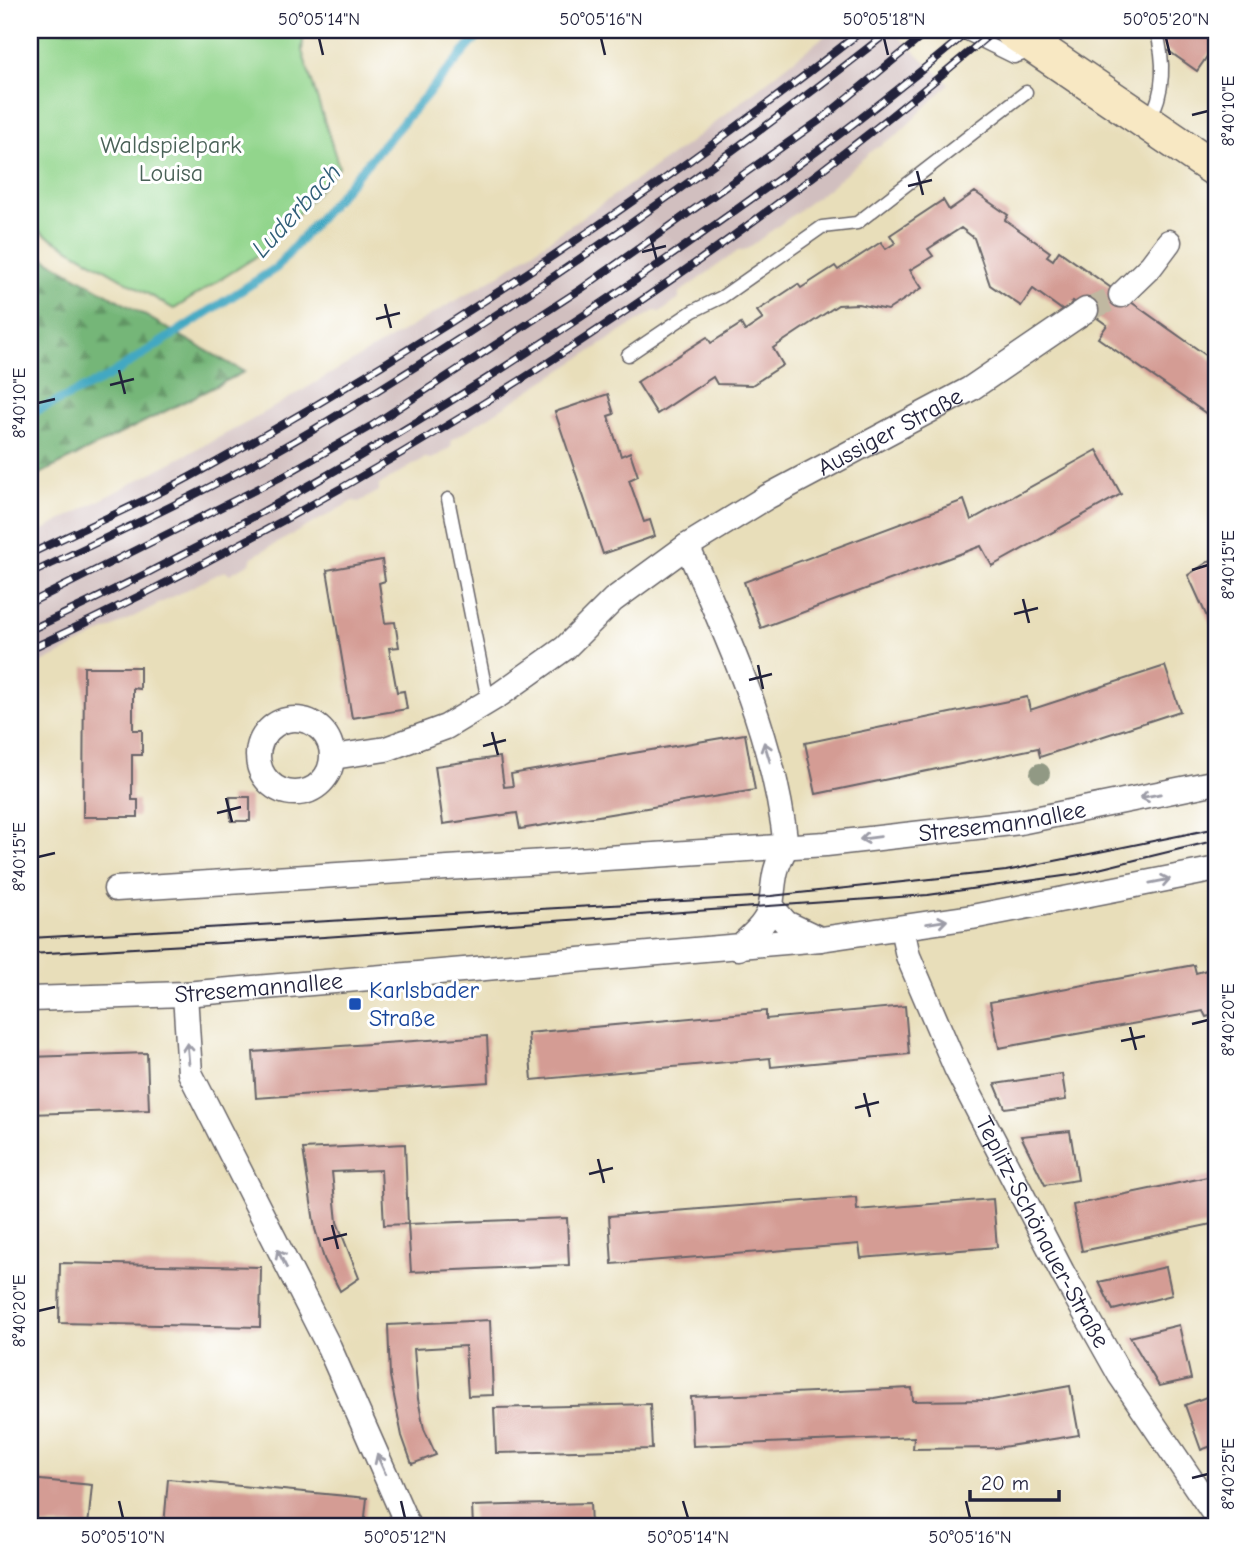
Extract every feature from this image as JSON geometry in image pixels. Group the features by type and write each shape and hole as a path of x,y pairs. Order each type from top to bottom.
{"main road":[{"path":"1011,30 1051,39 1143,129 1217,170"}],"street":[{"path":"1121,295 1151,266 1169,242"},
{"name":"Aussiger Straße","path":"332,757 386,749 446,727 565,648 613,600 687,546 766,497 970,389 1086,310"},
{"path":"687,546 739,661 783,818 786,847 774,870 771,906 760,928 738,948"},
{"name":"Stresemannallee","path":"116,889 786,847 1020,822 1217,782"},
{"name":"Stresemannallee","path":"30,999 185,994 821,939 902,928 1217,869"},
{"path":"771,906 786,923 821,939"},
{"name":"Teplitz-Schönauer-Straße","path":"902,928 908,956 956,1068 1062,1272 1120,1375 1217,1518"},
{"path":"185,994 190,1073 329,1348 408,1526"}],"lane":[{"path":"960,30 1014,57 1051,39"},
{"path":"1143,129 1159,103 1162,85 1156,30"},
{"path":"628,355 693,311 722,297 822,227 857,223 1026,92"},
{"path":"448,499 488,701"}],"shaded area":[{"path":"832,30 892,30 949,84 897,135 874,149 829,188 747,249 738,251 679,293 679,299 661,312 654,311 452,440 451,447 432,459 425,458 379,485 379,491 359,502 353,501 252,557 250,563 230,574 224,571 30,669 30,537 250,421 496,277 685,146"}],"green space":[{"name":"Waldspielpark Louisa","path":"30,30 304,30 302,51 339,167 265,251 174,309 30,226"},
{"path":"30,250 244,372 30,479"}],"building":[{"path":"1139,30 1217,30 1217,42 1197,71"},
{"path":"975,192 1008,215 1005,220 1050,252 1047,256 1053,260 1059,251 1217,363 1217,421 1098,338 1107,325 1073,301 1065,312 1033,289 1021,306 990,285 974,238 961,228 928,249 933,256 910,270 922,288 888,310 858,304 838,305 773,348 783,365 752,385 717,384 713,377 657,414 637,382 707,337 711,343 741,324 745,331 763,319 757,311 798,284 801,288 835,266 838,270 881,242 886,249 895,243 890,235 943,200 949,210"},
{"path":"608,394 614,414 608,416 621,456 630,452 638,476 629,480 644,522 650,520 655,536 603,554 555,412"},
{"path":"1097,450 1121,494 992,566 981,546 761,628 744,582 964,500 971,520"},
{"path":"1217,556 1217,639 1188,575"},
{"path":"382,560 385,581 379,583 385,623 395,622 399,647 389,648 397,692 404,691 407,709 352,718 327,570"},
{"path":"1165,666 1180,711 1040,757 1038,748 816,794 805,743 1027,697 1030,710"},
{"path":"84,667 140,667 140,689 133,688 133,730 142,730 142,755 132,755 132,800 138,800 138,817 83,817"},
{"path":"745,734 755,790 520,829 517,813 443,824 435,766 500,757 504,787 513,786 511,774"},
{"path":"230,797 250,797 250,821 231,821"},
{"path":"1194,965 1196,973 1217,967 1217,1014 1206,1017 1203,1011 999,1048 990,1002"},
{"path":"905,1006 909,1054 771,1067 770,1058 532,1080 528,1033 766,1011 766,1019"},
{"path":"487,1036 489,1082 256,1098 253,1052"},
{"path":"147,1053 149,1110 30,1114 30,1057"},
{"path":"1062,1074 1066,1100 1005,1108 995,1084"},
{"path":"1070,1131 1078,1180 1045,1185 1021,1136"},
{"path":"405,1144 408,1224 384,1225 381,1170 332,1172 337,1222 359,1278 340,1291 324,1259 315,1229 303,1149"},
{"path":"1217,1175 1217,1223 1082,1251 1073,1205"},
{"path":"856,1197 857,1210 993,1199 997,1247 861,1258 859,1244 612,1264 609,1216"},
{"path":"567,1218 569,1265 411,1272 408,1224"},
{"path":"60,1263 261,1267 260,1327 59,1323"},
{"path":"1166,1267 1172,1295 1113,1310 1099,1282"},
{"path":"490,1320 493,1395 468,1396 465,1346 414,1349 418,1399 424,1429 436,1455 412,1464 402,1436 390,1376 388,1325"},
{"path":"1179,1325 1191,1379 1159,1386 1130,1337"},
{"path":"1070,1386 1079,1435 996,1448 913,1449 914,1437 693,1446 691,1397 912,1388 913,1401 992,1400"},
{"path":"1217,1393 1217,1444 1201,1450 1185,1405"},
{"path":"650,1404 652,1449 496,1453 494,1408"},
{"path":"30,1479 92,1485 88,1526 30,1526"},
{"path":"168,1479 367,1498 364,1526 164,1526"},
{"path":"590,1503 591,1526 473,1526 472,1506"}],"waterway":[{"name":"Luderbach","path":"30,414 106,378 276,268 483,30"}],"tunnel":[{"path":"1086,310 1121,295"}],"tram line":[{"path":"30,938 771,896 1006,871 1217,828"},
{"path":"30,954 324,937 928,895 1078,874 1217,840"}],"railway":[{"path":"30,554 197,473 284,424 455,320 704,151 863,30"},
{"path":"30,574 244,469 388,384 608,239 751,137 891,30"},
{"path":"30,603 283,476 371,426 581,289 823,118 930,30"},
{"path":"30,630 276,505 512,362 665,260 782,177 896,91 970,30"},
{"path":"30,649 158,587 285,519 410,448 534,372 654,292 771,208 885,121 995,30"}],"place":[{"name":"Karlsbader Straße","path":"355,1004"}]}
